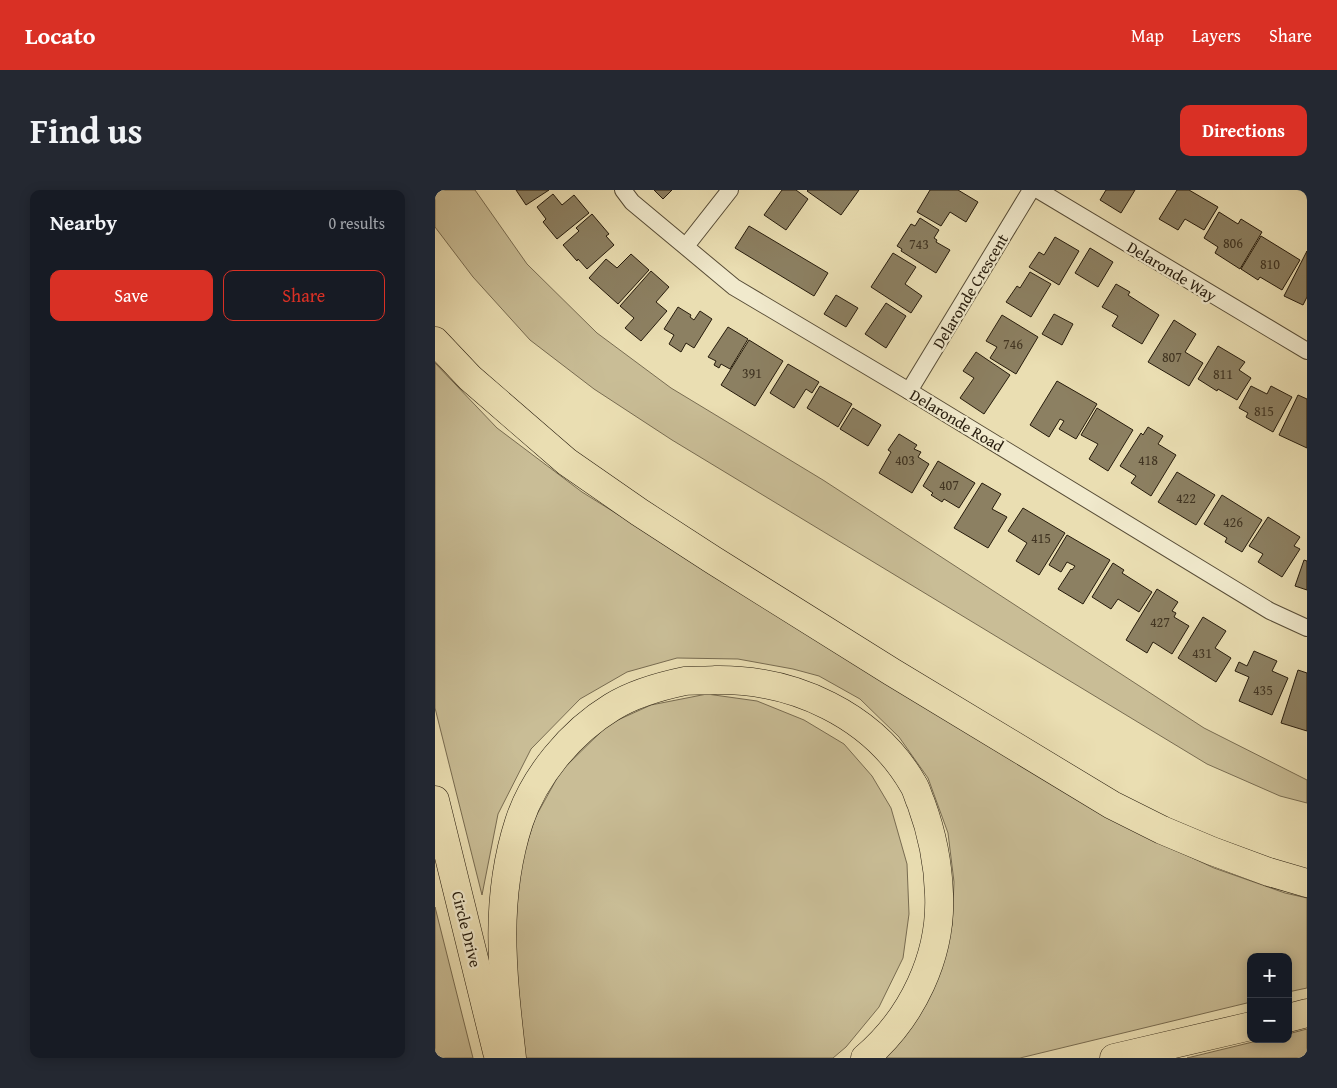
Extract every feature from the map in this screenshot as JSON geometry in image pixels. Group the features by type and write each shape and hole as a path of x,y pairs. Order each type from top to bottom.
{"highway":[{"path":"435,341 470,378 567,462 688,544 884,667 1121,809 1212,851 1269,872 1307,883"},
{"path":"512,1058 503,975 501,931 511,850 520,819 537,782 578,732 613,706 645,692 687,681 730,680 767,684 817,699 852,718 887,748 914,785 930,827 938,871 940,910 933,953 917,992 895,1028 865,1058"},
{"name":"Circle Drive","path":"435,800 499,1058"},
{"path":"1292,1017 1307,1014"},
{"path":"1114,1058 1247,1027"}],"street":[{"name":"Delaronde Road","path":"623,190 632,202 734,287 909,391 1270,611 1307,628"},
{"path":"686,246 729,190"},
{"name":"Delaronde Crescent","path":"909,391 1031,190"},
{"name":"Delaronde Way","path":"1038,190 1307,351"}],"shaded area":[{"path":"435,190 475,190 527,264 597,333 671,388 823,480 1204,728 1307,780 1307,803 1280,796 1207,764 672,440 594,389 530,340 473,277 435,227"},
{"path":"435,363 497,428 582,492 858,665 1139,833 1214,868 1285,893 1307,898 1307,988 1292,991 1292,953 1247,953 1247,1003 1020,1058 879,1058 944,954 952,925 954,882 948,833 928,778 899,737 860,699 819,676 793,669 738,659 677,658 627,672 580,699 531,749 498,814 482,895 435,708"},
{"path":"707,694 757,701 804,720 844,744 872,776 891,808 907,864 909,914 903,958 879,1007 846,1047 833,1058 522,1058 519,1037 513,886 535,818 561,771 609,724 651,705"},
{"path":"435,907 473,1058 435,1058"},
{"path":"1307,1029 1307,1058 1187,1058 1249,1043 1292,1043 1292,1033"}],"building":[{"path":"516,190 549,190 526,205"},
{"path":"654,190 672,190 663,199"},
{"path":"782,190 796,190 808,199 786,230 764,215"},
{"path":"808,190 859,190 841,215"},
{"path":"930,190 958,190 978,202 966,222 950,212 941,226 917,212"},
{"path":"1106,190 1135,190 1121,213 1100,200"},
{"path":"1177,190 1189,190 1218,207 1204,230 1185,219 1178,230 1159,219"},
{"path":"553,194 562,205 574,195 589,213 557,239 543,222 546,219 537,207"},
{"path":"1219,212 1238,224 1241,219 1262,232 1240,269 1215,253 1218,247 1204,238"},
{"path":"592,214 609,234 606,236 614,245 587,269 563,245 579,231 576,228"},
{"path":"920,218 939,230 934,238 937,240 936,242 950,250 936,273 901,251 902,249 897,246 911,224 915,226"},
{"path":"749,226 828,273 814,296 735,248"},
{"path":"1261,236 1300,260 1282,290 1260,277 1258,280 1241,269"},
{"path":"1055,237 1079,251 1059,285 1029,267 1039,252 1044,255"},
{"path":"1090,248 1113,262 1098,287 1075,273"},
{"path":"1307,251 1307,297 1303,305 1284,296"},
{"path":"893,253 916,267 905,284 922,296 911,313 871,287"},
{"path":"631,254 649,270 618,304 589,278 606,259 617,268"},
{"path":"651,271 669,287 656,302 667,311 641,341 625,328 634,318 620,306"},
{"path":"1030,272 1051,284 1031,317 1006,302 1017,286 1020,288"},
{"path":"1116,284 1130,292 1128,295 1159,315 1142,344 1112,326 1118,316 1102,307"},
{"path":"836,295 858,308 846,327 824,314"},
{"path":"886,303 906,316 886,348 865,334"},
{"path":"678,307 691,315 690,317 694,320 700,311 712,319 694,348 686,343 681,352 669,344 674,335 664,329"},
{"path":"1054,314 1073,324 1062,345 1042,334"},
{"path":"1002,315 1038,337 1016,374 990,358 997,347 986,341"},
{"path":"1174,320 1196,334 1185,352 1203,363 1189,386 1148,362"},
{"path":"728,327 748,339 730,369 721,364 719,368 714,365 716,361 708,357"},
{"path":"749,340 783,361 755,406 721,385"},
{"path":"1218,346 1245,362 1239,370 1251,378 1237,400 1218,389 1217,391 1198,379"},
{"path":"976,352 1010,375 984,414 960,398 974,378 963,371"},
{"path":"788,364 819,382 812,393 806,389 794,408 770,393"},
{"path":"1057,381 1097,404 1076,439 1059,429 1064,421 1060,419 1049,437 1030,425"},
{"path":"820,386 852,404 838,427 807,408"},
{"path":"1251,386 1267,394 1271,386 1292,397 1273,432 1246,417 1248,413 1239,408"},
{"path":"1298,395 1307,399 1307,448 1279,435"},
{"path":"853,408 881,425 868,446 840,429"},
{"path":"1097,408 1133,430 1108,471 1089,459 1098,444 1081,435"},
{"path":"1148,427 1163,436 1158,444 1176,455 1151,496 1131,483 1136,476 1120,466 1141,433 1143,435"},
{"path":"899,434 917,445 914,449 921,452 918,457 929,464 912,493 879,473 891,452 888,450"},
{"path":"938,461 975,483 959,508 944,499 942,502 931,495 933,493 923,486"},
{"path":"1177,472 1215,495 1196,525 1158,502"},
{"path":"982,483 1001,494 992,509 1007,517 988,548 954,528"},
{"path":"1222,495 1262,520 1242,552 1225,542 1227,538 1204,524"},
{"path":"1023,508 1065,533 1039,575 1016,561 1027,543 1008,531"},
{"path":"1268,517 1300,537 1294,546 1300,549 1282,577 1258,562 1263,554 1249,546"},
{"path":"1067,535 1110,560 1083,604 1058,589 1075,566 1067,562 1061,572 1049,565"},
{"path":"1304,560 1307,561 1307,590 1295,586"},
{"path":"1113,563 1124,570 1122,573 1152,592 1139,612 1118,599 1111,609 1092,597"},
{"path":"1157,589 1178,602 1172,611 1176,613 1174,617 1189,626 1172,654 1153,642 1147,653 1126,640"},
{"path":"1203,617 1226,631 1215,648 1231,658 1216,682 1178,658"},
{"path":"1254,651 1277,661 1272,671 1288,678 1272,715 1239,701 1249,677 1235,671 1239,662 1247,666"},
{"path":"1298,670 1307,673 1307,731 1281,723"}]}
